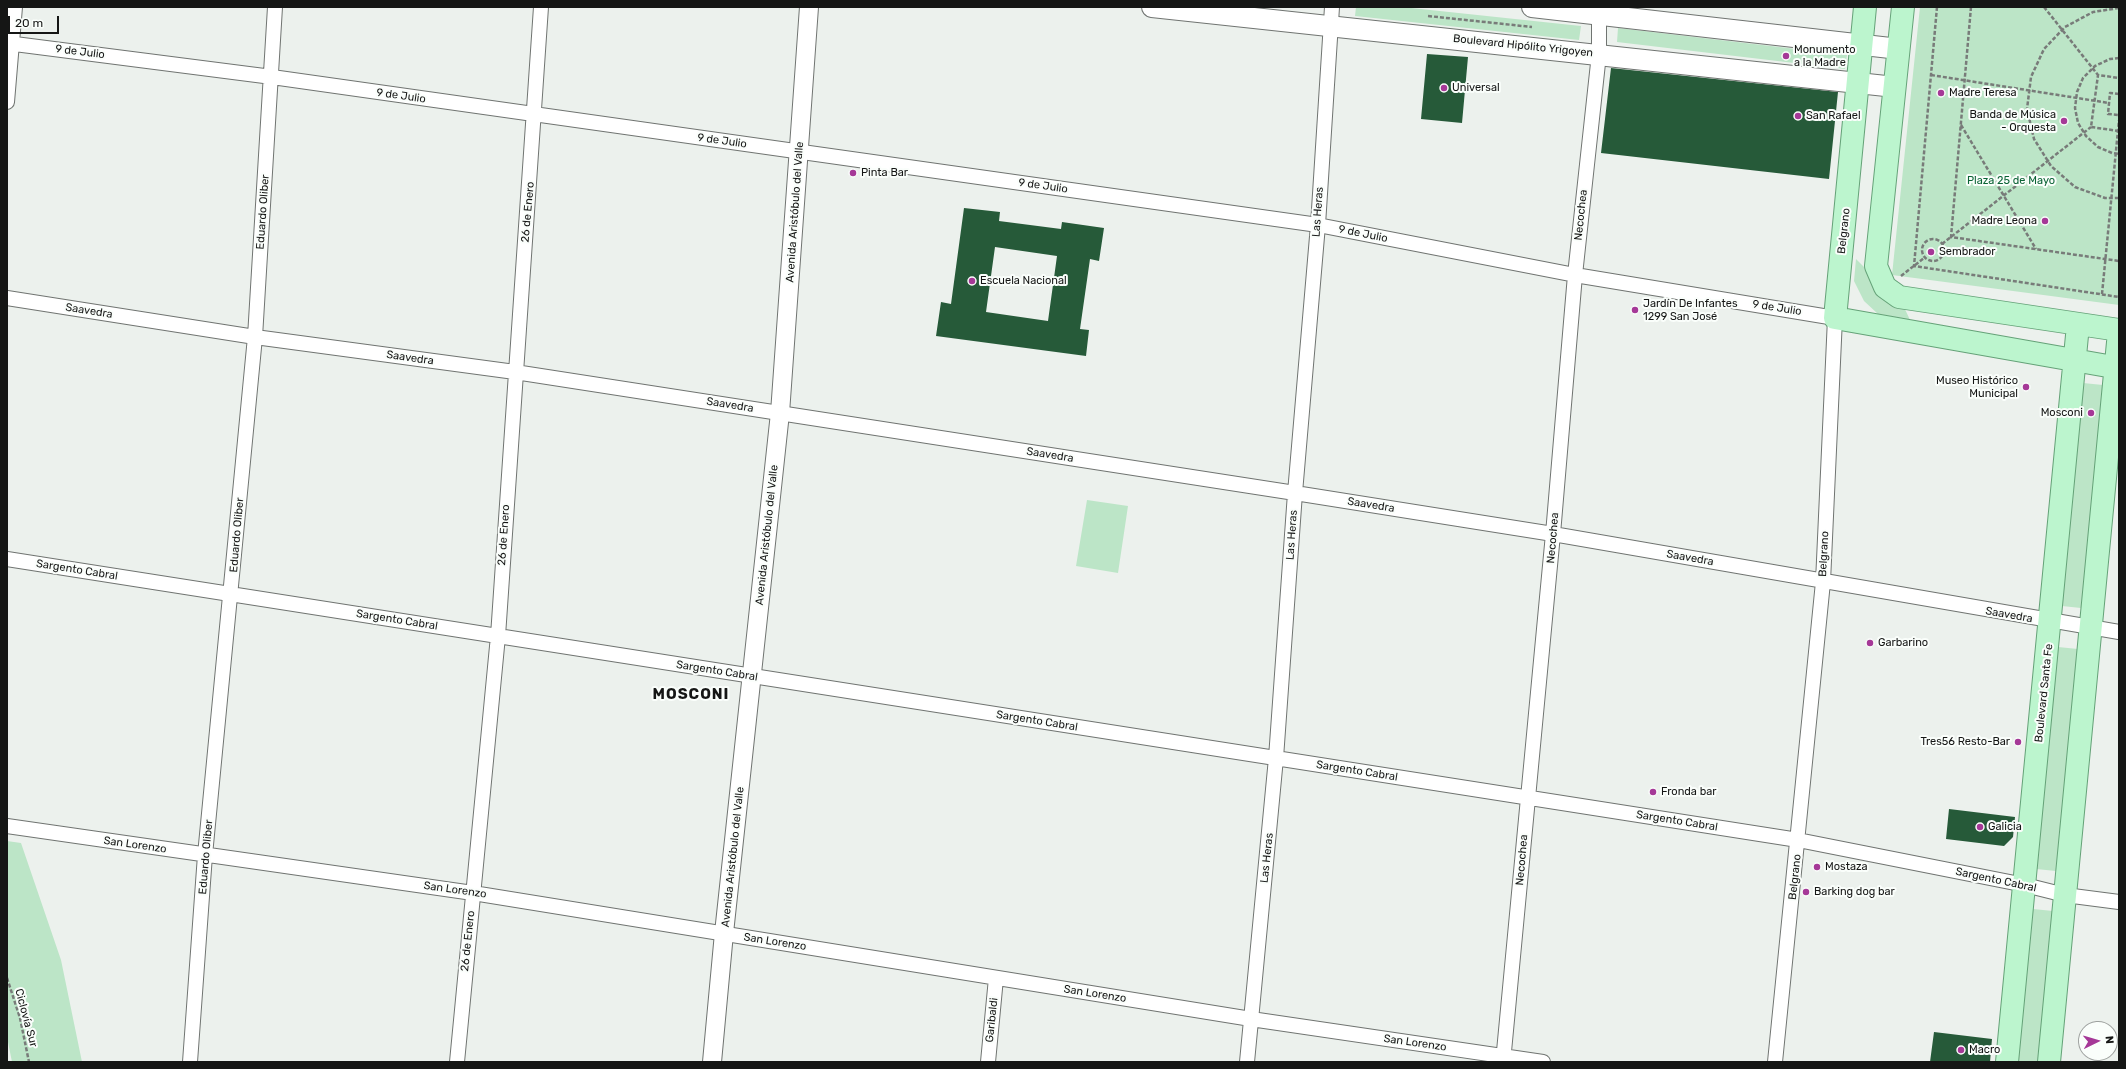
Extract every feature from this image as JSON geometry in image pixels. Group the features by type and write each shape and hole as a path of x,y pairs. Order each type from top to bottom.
{"main road":[{"name":"Boulevard Hipólito Yrigoyen","path":"1152,7 1895,87"},
{"path":"1532,7 1599,10 1899,50"},
{"name":"Belgrano","path":"1835,318 1865,7"},
{"path":"1903,7 1876,266 1885,287 1899,297 2119,331 2117,368 2049,1062"},
{"name":"9 de Julio","path":"1835,318 2117,368"},
{"name":"Boulevard Santa Fe","path":"2007,1062 2051,622 2078,325"}],"street":[{"path":"7,102 10,43 15,7"},
{"name":"Eduardo Oliber","path":"190,1062 205,855 231,594 254,337 272,77 275,7"},
{"name":"26 de Enero","path":"457,1062 498,636 515,372 542,7"},
{"name":"Avenida Aristóbulo del Valle","path":"712,1062 724,933 753,676 780,413 800,152 809,7"},
{"name":"Las Heras","path":"1247,1062 1276,758 1295,493 1318,225 1332,7"},
{"name":"Necochea","path":"1503,1059 1554,534 1574,275 1598,54 1599,10"},
{"name":"9 de Julio","path":"10,43 272,77 1318,225 1574,275 1835,318"},
{"name":"Saavedra","path":"7,298 254,337 515,372 1295,493 1554,534 2091,629 2119,632"},
{"name":"Belgrano","path":"1775,1062 1823,582 1835,318"},
{"name":"Sargento Cabral","path":"7,559 1798,840 2025,885 2065,895 2119,902"},
{"name":"San Lorenzo","path":"7,826 473,893 1503,1059 1543,1062"},
{"name":"Garibaldi","path":"988,1062 996,978"}],"path":[{"path":"1937,7 1914,266 2119,297"},
{"path":"1950,237 1971,7"},
{"path":"2044,7 2098,76 2119,78"},
{"path":"2119,8 2093,12 2062,30 2044,49 2031,77 2027,109 2034,139 2051,166 2075,187 2105,198 2119,198"},
{"path":"1424,16 1535,28"},
{"path":"2117,154 2098,147 2084,133 2078,123 2075,108 2076,98 2083,78 2092,69 2110,58 2119,58"},
{"path":"1931,75 2109,103"},
{"path":"1942,244 2091,127 2098,76"},
{"path":"2119,94 2110,93 2108,114 2119,115"},
{"path":"2102,294 2117,154 2119,120"},
{"path":"1961,125 2036,250"},
{"path":"2091,127 2118,131"},
{"path":"1950,237 2119,261"},
{"path":"1936,239 1942,244 1944,254 1940,260 1932,262 1924,258 1922,248 1926,241 1936,239"},
{"name":"Ciclovía Sur","path":"7,978 20,1018 29,1062"}],"green space":[{"path":"1356,7 1402,7 1581,26 1579,40 1355,16"},
{"name":"Plaza 25 de Mayo","path":"1920,7 2119,7 2119,305 1892,275"},
{"path":"1618,28 1847,55 1845,69 1617,42"},
{"path":"1856,259 1904,307 1910,320 1878,314 1864,301 1854,281"},
{"path":"2083,383 2103,385 2081,608 2062,606"},
{"path":"1087,500 1128,506 1118,573 1076,566"},
{"path":"2058,647 2078,649 2056,871 2036,869"},
{"path":"7,841 21,843 61,960 82,1062 12,1062 7,1037"},
{"path":"2033,909 2053,911 2038,1062 2018,1062"}],"building":[{"name":"Universal","path":"1427,54 1468,57 1462,123 1421,119"},
{"path":"1611,68 1838,92 1829,179 1601,153"},
{"name":"Escuela Nacional","path":"964,208 1000,212 999,221 1061,229 1062,222 1104,228 1099,261 1090,259 1080,329 1089,330 1086,356 936,336 941,302 951,304","holes":["995,247 1057,256 1048,321 986,312"]},
{"name":"Galicia","path":"1949,809 2015,817 2013,837 2004,846 1946,839"},
{"name":"Macro","path":"1934,1032 1992,1039 1990,1062 1930,1062"}],"place":[{"name":"Monumento a la Madre","path":"1786,56"},
{"name":"Universal","path":"1444,88"},
{"name":"Madre Teresa","path":"1941,93"},
{"name":"San Rafael","path":"1798,116"},
{"name":"Banda de Música - Orquesta","path":"2064,121"},
{"name":"Pinta Bar","path":"853,173"},
{"name":"Madre Leona","path":"2045,221"},
{"name":"Sembrador","path":"1931,252"},
{"name":"Escuela Nacional","path":"972,281"},
{"name":"Jardín De Infantes 1299 San José","path":"1635,310"},
{"name":"Museo Histórico Municipal","path":"2026,387"},
{"name":"Mosconi","path":"2091,413"},
{"name":"Garbarino","path":"1870,643"},
{"name":"Tres56 Resto-Bar","path":"2018,742"},
{"name":"Fronda bar","path":"1653,792"},
{"name":"Galicia","path":"1980,827"},
{"name":"Mostaza","path":"1817,867"},
{"name":"Barking dog bar","path":"1806,892"},
{"name":"Macro","path":"1961,1050"}],"district":[{"name":"MOSCONI","path":"691,695"}]}
